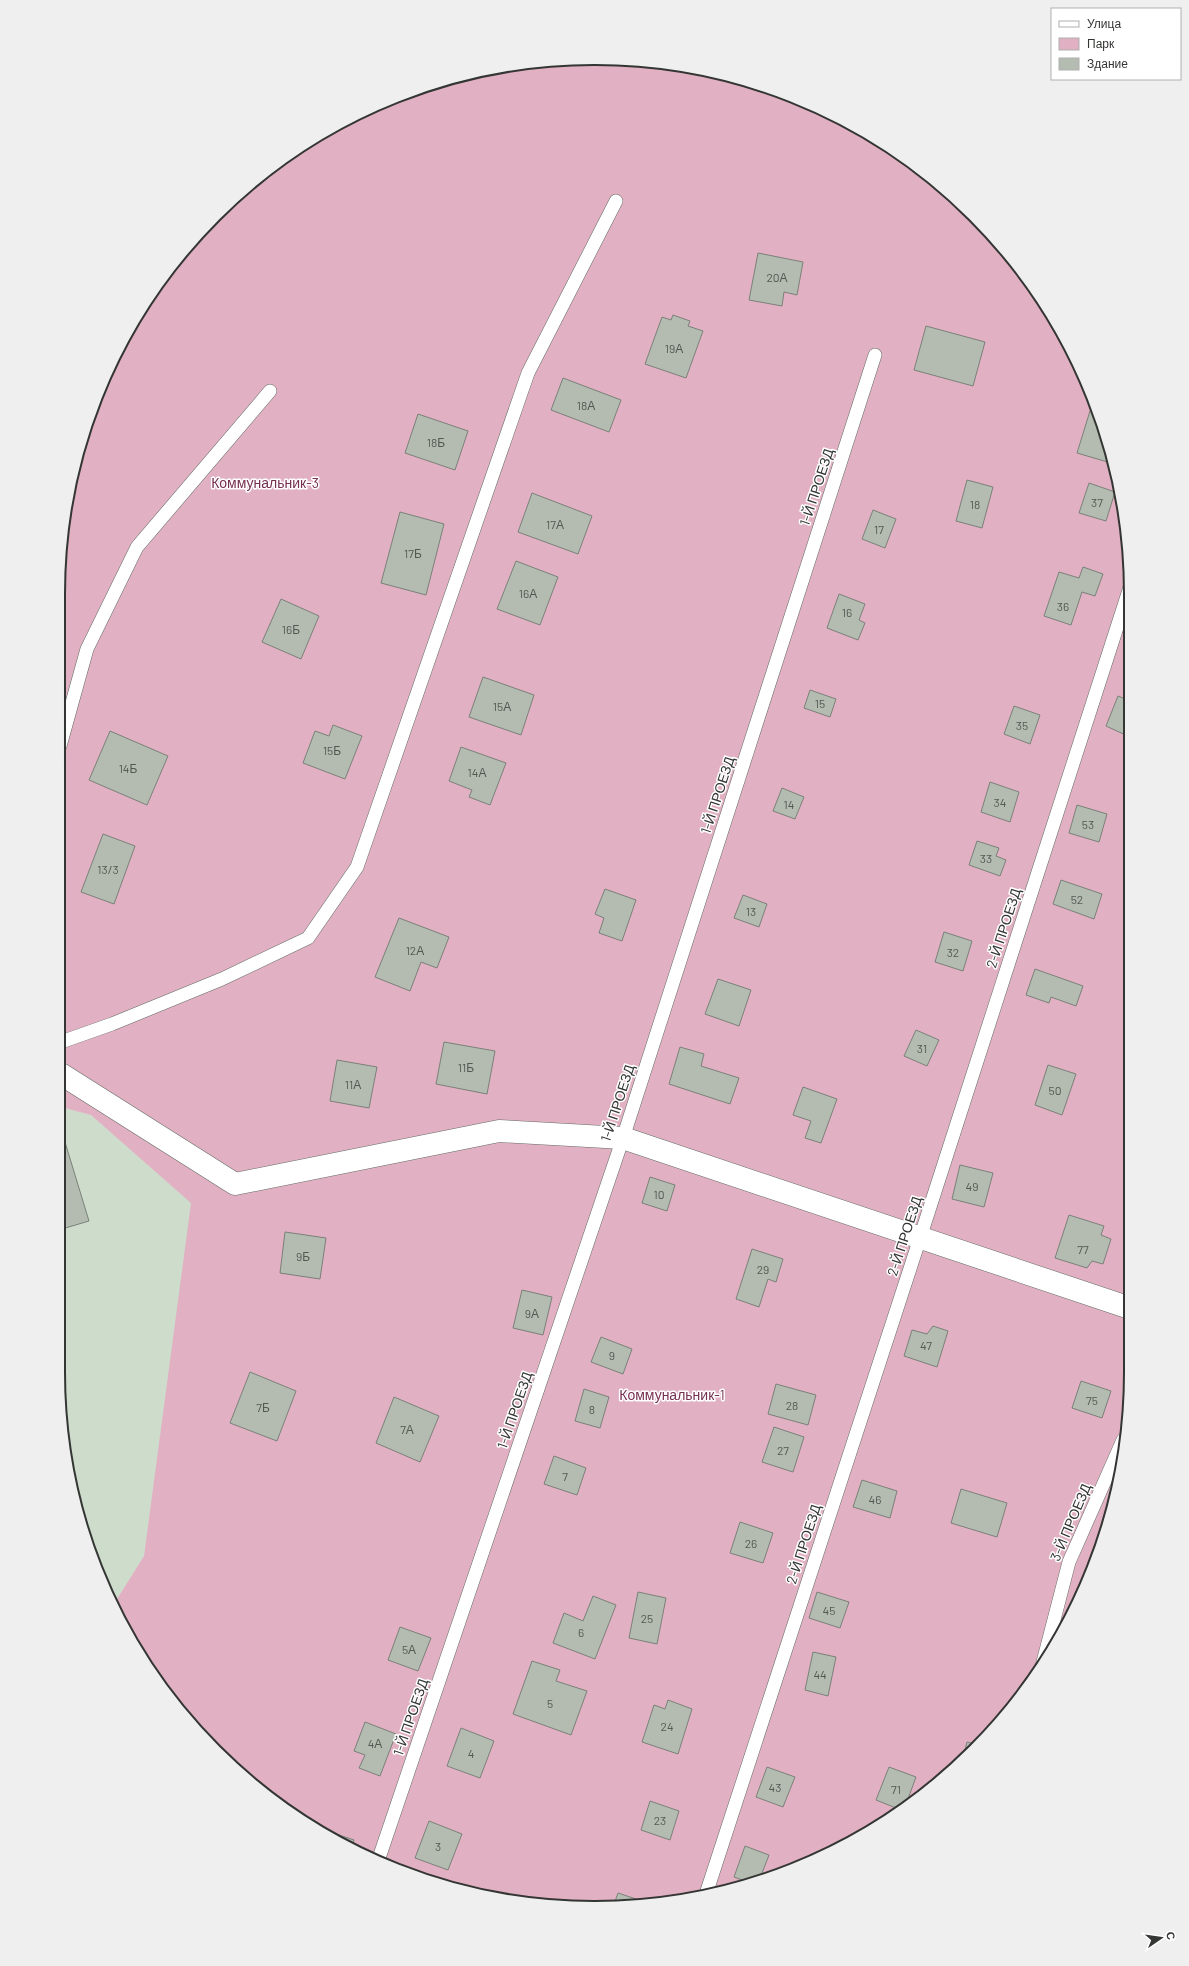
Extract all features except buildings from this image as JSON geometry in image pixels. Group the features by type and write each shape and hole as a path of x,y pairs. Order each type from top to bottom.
{"street":[{"path":"65,1077 235,1184 499,1131 623,1138 1124,1306"}],"lane":[{"path":"65,1041 112,1024 222,979 308,938 357,867 528,373 616,201"},
{"name":"1-Й ПРОЕЗД","path":"380,1855 623,1138 875,355"},
{"path":"65,728 87,649 137,547 270,391"},
{"name":"2-Й ПРОЕЗД","path":"708,1889 1124,606"},
{"name":"3-Й ПРОЕЗД","path":"1047,1645 1069,1562 1117,1453"}],"shaded area":[{"path":"65,1108 91,1115 192,1203 144,1556 117,1599 105,1574 93,1542 75,1475 66,1406 65,1372"}],"green space":[{"name":"Коммунальник-1","path":"560,66 629,66 664,70 698,75 765,93 797,105 859,136 889,154 944,196 993,245 1015,272 1035,300 1069,360 1084,392 1106,457 1114,491 1123,560 1123,1406 1114,1475 1096,1542 1084,1574 1069,1606 1035,1666 993,1721 944,1770 917,1792 889,1812 829,1846 797,1861 732,1883 698,1891 664,1896 629,1900 594,1901 560,1900 491,1891 424,1873 392,1861 360,1846 300,1812 245,1770 196,1721 154,1666 117,1599 144,1556 191,1203 91,1115 65,1108 65,594 66,560 70,525 75,491 83,457 105,392 120,360 154,300 196,245 245,196 272,174 300,154 360,120 392,105 457,83 491,75"}],"park label":[{"name":"Коммунальник-3","path":"265,482"}]}
